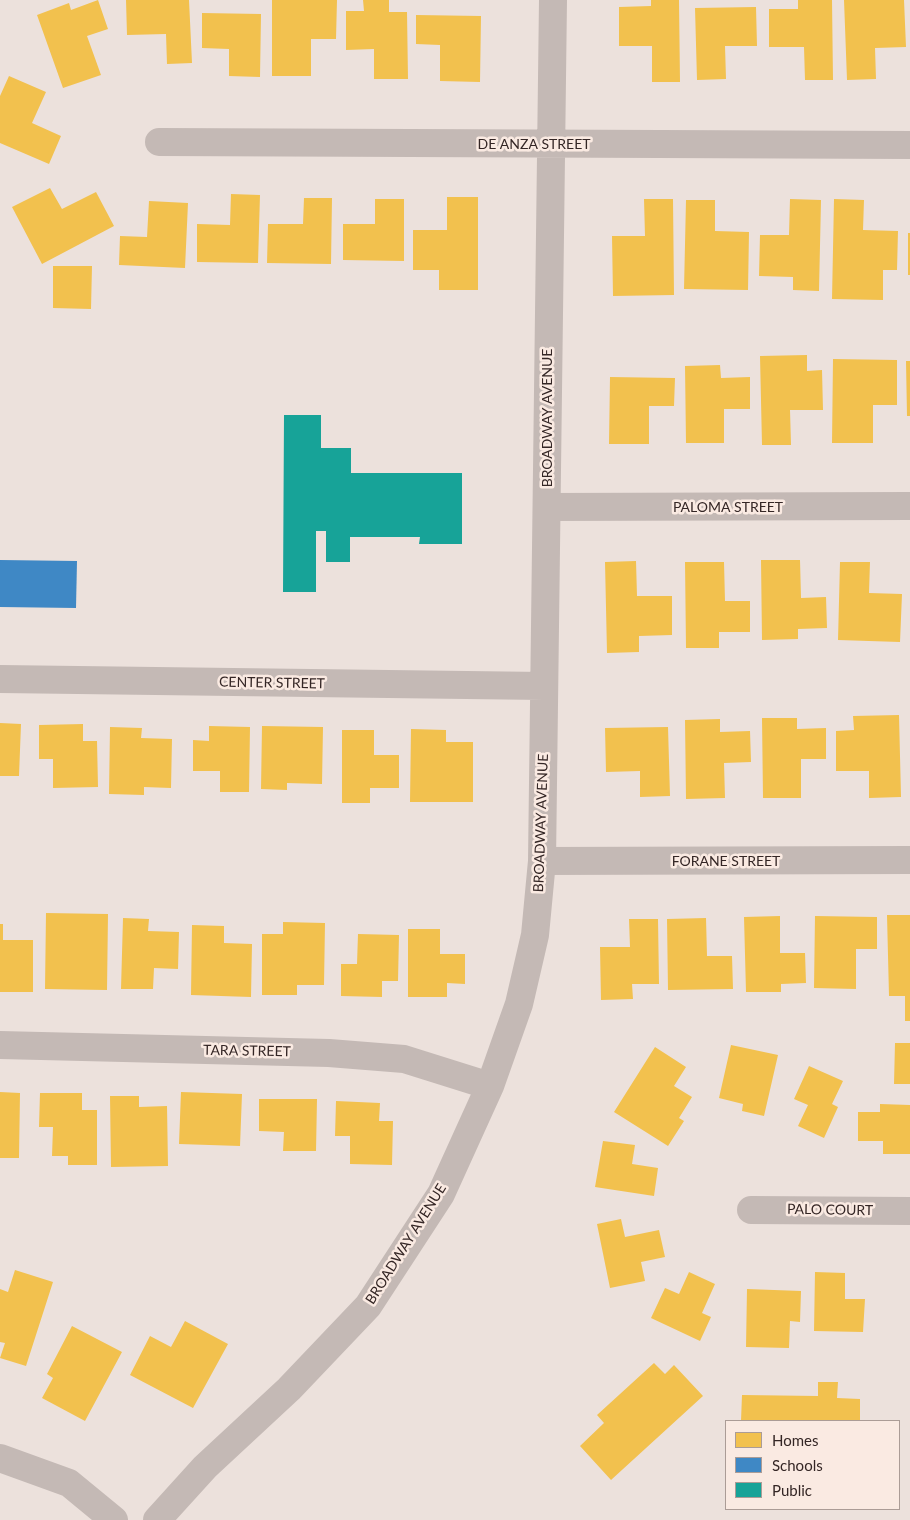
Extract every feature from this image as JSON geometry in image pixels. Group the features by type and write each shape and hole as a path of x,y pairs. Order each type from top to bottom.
{"street":[{"name":"BROADWAY AVENUE","path":"157,1520 205,1467 289,1389 368,1306 441,1194 490,1086 519,1004 535,935 542,861 547,507 549,144 553,0"},
{"name":"DE ANZA STREET","path":"159,142 910,145"},
{"name":"PALOMA STREET","path":"547,507 910,506"},
{"name":"CENTER STREET","path":"0,679 544,686"},
{"name":"FORANE STREET","path":"542,861 910,860"},
{"name":"TARA STREET","path":"0,1045 329,1053 404,1059 490,1086"},
{"name":"PALO COURT","path":"751,1210 910,1211"},
{"path":"0,1458 69,1483 114,1520"}],"building: Homes":[{"path":"98,0 108,29 87,36 101,75 63,88 37,15 69,3 71,10"},
{"path":"126,0 189,0 192,63 167,64 166,34 127,35"},
{"path":"272,0 337,0 336,39 311,39 311,76 272,76"},
{"path":"363,0 389,0 389,12 407,12 408,79 374,79 374,49 346,50 346,11 364,11"},
{"path":"651,0 679,0 680,82 652,82 652,46 619,46 619,7 651,6"},
{"path":"798,0 832,0 833,80 805,80 804,47 769,47 769,9 798,9"},
{"path":"844,0 904,0 906,47 875,48 876,79 847,80"},
{"path":"756,7 757,46 725,46 726,79 697,80 695,8"},
{"path":"202,13 261,14 260,77 229,76 229,49 202,48"},
{"path":"416,15 481,16 480,82 440,81 440,45 416,44"},
{"path":"9,76 46,92 32,123 61,136 49,164 0,143 0,96"},
{"path":"50,188 62,209 96,192 114,226 42,264 12,207"},
{"path":"231,194 260,195 258,263 197,262 197,224 230,225"},
{"path":"447,197 478,197 478,290 439,290 439,270 413,270 413,230 447,230"},
{"path":"304,198 332,198 331,264 267,263 268,224 303,224"},
{"path":"375,199 404,199 404,261 343,260 343,224 375,224"},
{"path":"644,199 673,199 674,295 613,296 612,236 645,236"},
{"path":"790,199 821,200 819,291 793,290 793,277 759,276 760,235 789,235"},
{"path":"834,199 864,200 863,230 898,231 897,270 883,270 883,300 832,299"},
{"path":"686,200 715,200 715,231 749,232 748,290 684,289"},
{"path":"149,201 188,203 185,268 119,265 120,236 147,237"},
{"path":"908,233 910,233 910,275 908,275"},
{"path":"53,266 92,266 91,309 53,308"},
{"path":"807,355 807,371 822,370 823,410 790,410 791,445 762,445 760,356"},
{"path":"833,359 897,360 897,405 873,405 873,443 832,443"},
{"path":"906,361 910,361 910,416 907,416"},
{"path":"720,365 721,378 750,377 750,409 724,409 724,443 686,443 685,366"},
{"path":"610,377 675,378 674,406 649,406 649,444 609,444"},
{"path":"761,560 800,560 801,598 826,597 827,628 798,629 798,639 762,640"},
{"path":"636,561 637,596 672,596 672,635 639,636 639,652 607,653 605,562"},
{"path":"685,562 724,562 725,601 750,601 750,632 719,632 719,648 686,648"},
{"path":"840,562 870,562 869,593 902,594 900,642 838,640"},
{"path":"899,715 901,797 869,798 869,771 836,771 836,731 854,730 853,716"},
{"path":"762,718 797,718 797,729 826,728 826,759 801,759 801,798 763,798"},
{"path":"720,719 720,732 750,731 751,762 724,763 725,798 686,799 685,720"},
{"path":"0,723 21,724 19,776 0,776"},
{"path":"83,724 83,741 97,741 98,787 53,788 53,759 39,759 39,725"},
{"path":"209,726 250,727 249,792 220,792 220,771 193,771 193,740 209,741"},
{"path":"262,726 323,727 322,784 287,783 287,790 261,789"},
{"path":"110,727 142,728 141,738 172,739 171,788 144,787 144,795 109,794"},
{"path":"668,727 670,796 640,797 640,771 606,772 605,728"},
{"path":"411,729 446,730 446,742 473,742 473,802 410,802"},
{"path":"342,730 374,730 374,755 399,755 399,788 370,788 370,803 342,803"},
{"path":"46,913 108,914 107,990 45,989"},
{"path":"887,915 910,915 910,1021 905,1021 905,996 889,996"},
{"path":"780,916 780,953 805,953 806,983 781,984 781,992 746,992 744,917"},
{"path":"815,916 877,917 877,949 856,949 856,989 814,988"},
{"path":"123,918 149,919 148,931 179,932 178,969 154,968 153,989 121,989"},
{"path":"706,918 707,956 732,956 733,989 668,990 667,919"},
{"path":"629,919 658,919 659,984 632,984 633,999 601,1000 600,947 630,947"},
{"path":"283,922 325,923 324,985 297,985 297,995 262,995 262,934 283,934"},
{"path":"0,924 3,924 3,940 33,940 33,992 0,992"},
{"path":"192,925 224,926 224,943 252,944 251,997 191,995"},
{"path":"408,929 440,929 440,954 465,954 465,984 447,983 447,997 408,997"},
{"path":"358,934 399,935 398,981 382,981 382,997 341,996 341,964 357,964"},
{"path":"895,1043 910,1043 910,1084 894,1084"},
{"path":"731,1045 778,1055 764,1116 742,1111 743,1104 719,1098"},
{"path":"655,1047 686,1067 674,1086 692,1097 679,1118 684,1121 668,1146 614,1112"},
{"path":"809,1066 843,1081 832,1104 838,1107 824,1138 798,1126 808,1105 794,1099"},
{"path":"0,1092 20,1093 19,1158 0,1158"},
{"path":"181,1092 242,1094 240,1146 179,1144"},
{"path":"40,1093 82,1093 82,1110 97,1110 97,1165 68,1165 68,1156 52,1156 53,1127 39,1127"},
{"path":"110,1096 139,1096 139,1107 167,1106 168,1166 111,1167"},
{"path":"259,1099 317,1099 316,1151 283,1151 284,1132 259,1131"},
{"path":"336,1101 380,1103 379,1121 393,1121 392,1165 350,1164 350,1136 335,1136"},
{"path":"880,1104 910,1105 910,1154 883,1154 883,1141 858,1141 858,1112 880,1112"},
{"path":"603,1141 635,1145 632,1164 658,1168 654,1196 595,1187"},
{"path":"621,1219 625,1237 659,1230 665,1257 641,1262 645,1281 610,1288 597,1224"},
{"path":"15,1270 53,1282 26,1366 0,1358 5,1343 0,1342 0,1289 8,1292"},
{"path":"689,1272 715,1284 702,1313 711,1317 700,1341 651,1318 665,1288 679,1294"},
{"path":"815,1272 845,1273 845,1299 865,1299 863,1332 814,1331"},
{"path":"747,1289 801,1291 800,1322 790,1321 789,1348 746,1347"},
{"path":"185,1321 228,1344 193,1408 130,1375 150,1336 171,1347"},
{"path":"72,1326 122,1352 85,1421 42,1398 53,1378 47,1374"},
{"path":"654,1363 665,1374 674,1365 703,1396 611,1480 580,1446 604,1423 597,1415"},
{"path":"818,1382 838,1382 837,1398 860,1399 860,1420 741,1420 742,1395 818,1396"}],"building: Schools":[{"path":"0,560 77,561 76,608 0,607"}],"building: Public":[{"path":"284,415 321,415 321,448 351,448 351,473 462,473 462,544 419,544 420,537 350,537 350,562 326,562 326,531 316,531 316,592 283,592"}]}
